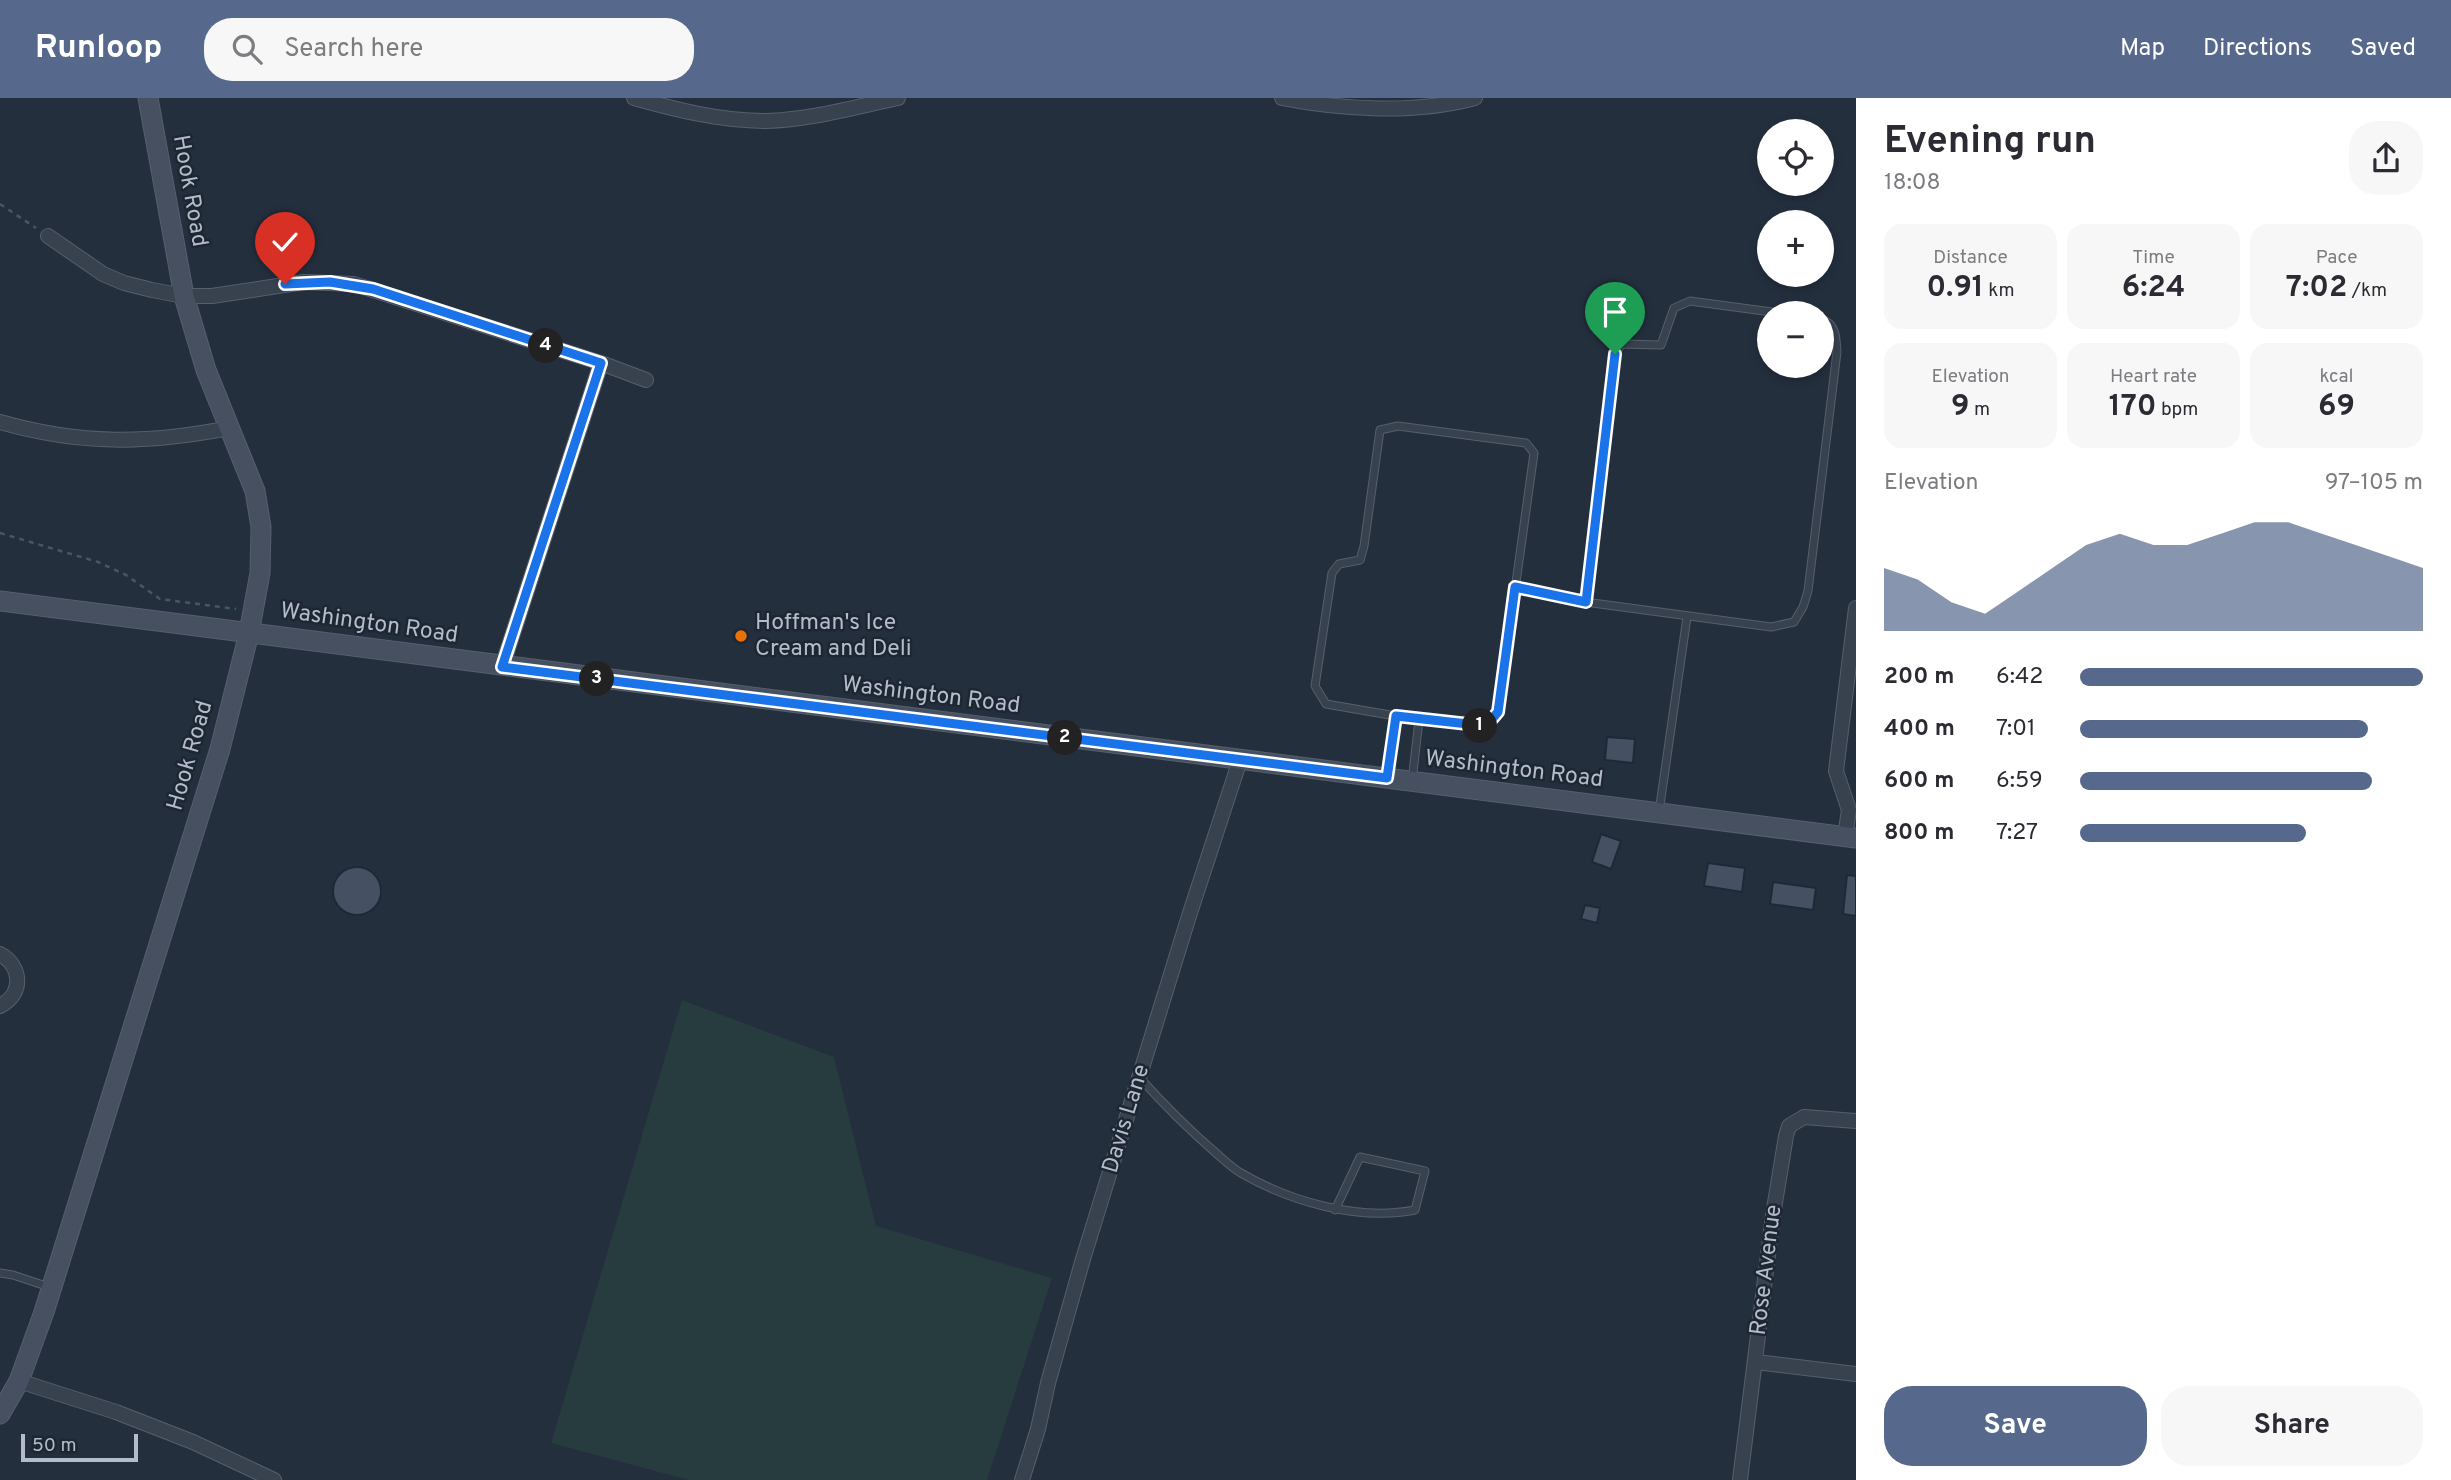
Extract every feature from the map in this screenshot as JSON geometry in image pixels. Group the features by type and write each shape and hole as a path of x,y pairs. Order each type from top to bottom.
{"main road":[{"name":"Hook Road","path":"0,1414 19,1381 52,1288 220,749 249,633 260,573 261,527 255,491 206,370 184,296 148,98"},
{"name":"Washington Road","path":"0,601 1851,837"}],"street":[{"path":"634,98 715,118 769,121 834,112 898,98"},
{"path":"1282,98 1330,105 1386,108 1444,104 1475,98"},
{"path":"48,236 103,274 124,283 184,296 212,296 304,282 354,284 646,380"},
{"path":"502,667 601,363"},
{"path":"0,422 68,438 101,441 186,437 229,428"},
{"path":"1851,837 1849,810 1836,771 1856,608"},
{"name":"Davis Lane","path":"1021,1480 1038,1429 1048,1383 1083,1259 1240,760"},
{"path":"0,954 14,965 18,981 13,997 0,1006"},
{"name":"Rose Avenue","path":"1740,1480 1773,1215 1789,1126 1804,1117 1854,1121"},
{"path":"1756,1362 1856,1374"},
{"path":"19,1381 116,1412 180,1437 274,1480"}],"lane":[{"path":"1586,602 1615,354 1622,344 1661,345 1674,308 1690,302 1757,310"},
{"path":"1834,330 1837,352 1834,377"},
{"path":"1515,587 1586,602 1687,617 1771,627 1794,622 1804,607 1808,591 1834,378"},
{"path":"1398,426 1526,443 1534,453 1515,587 1498,712 1486,726 1419,720 1326,704 1315,686 1332,573 1339,564 1360,560 1364,546 1380,430 1398,426"},
{"path":"1658,813 1687,617"},
{"path":"1387,778 1396,716"},
{"path":"1412,782 1419,720"},
{"path":"1140,1078 1177,1120 1239,1172 1272,1188 1335,1210 1392,1214 1415,1210 1425,1171 1360,1157 1335,1210"},
{"path":"0,1273 52,1288"}],"path":[{"path":"0,204 48,236"},
{"path":"0,533 98,562 127,575 160,599 253,612"}],"green space":[{"path":"682,1000 834,1057 876,1226 1052,1278 987,1480 689,1480 551,1443"}],"building":[{"path":"1607,737 1635,739 1633,763 1605,760"},
{"path":"1601,834 1621,841 1611,869 1592,862"},
{"path":"1708,863 1745,868 1742,892 1704,886"},
{"path":"357,867 374,874 381,891 374,908 357,915 340,908 333,891 340,874"},
{"path":"1847,875 1856,876 1856,916 1843,914"},
{"path":"1773,882 1816,888 1813,910 1770,904"},
{"path":"1585,905 1600,908 1597,923 1581,919"}],"place":[{"name":"Hoffman's Ice Cream and Deli","path":"741,636"}],"route":[{"path":"285,284 354,284 601,363 502,667 1387,778 1396,716 1486,726 1498,712 1515,587 1586,602 1615,354"}]}
